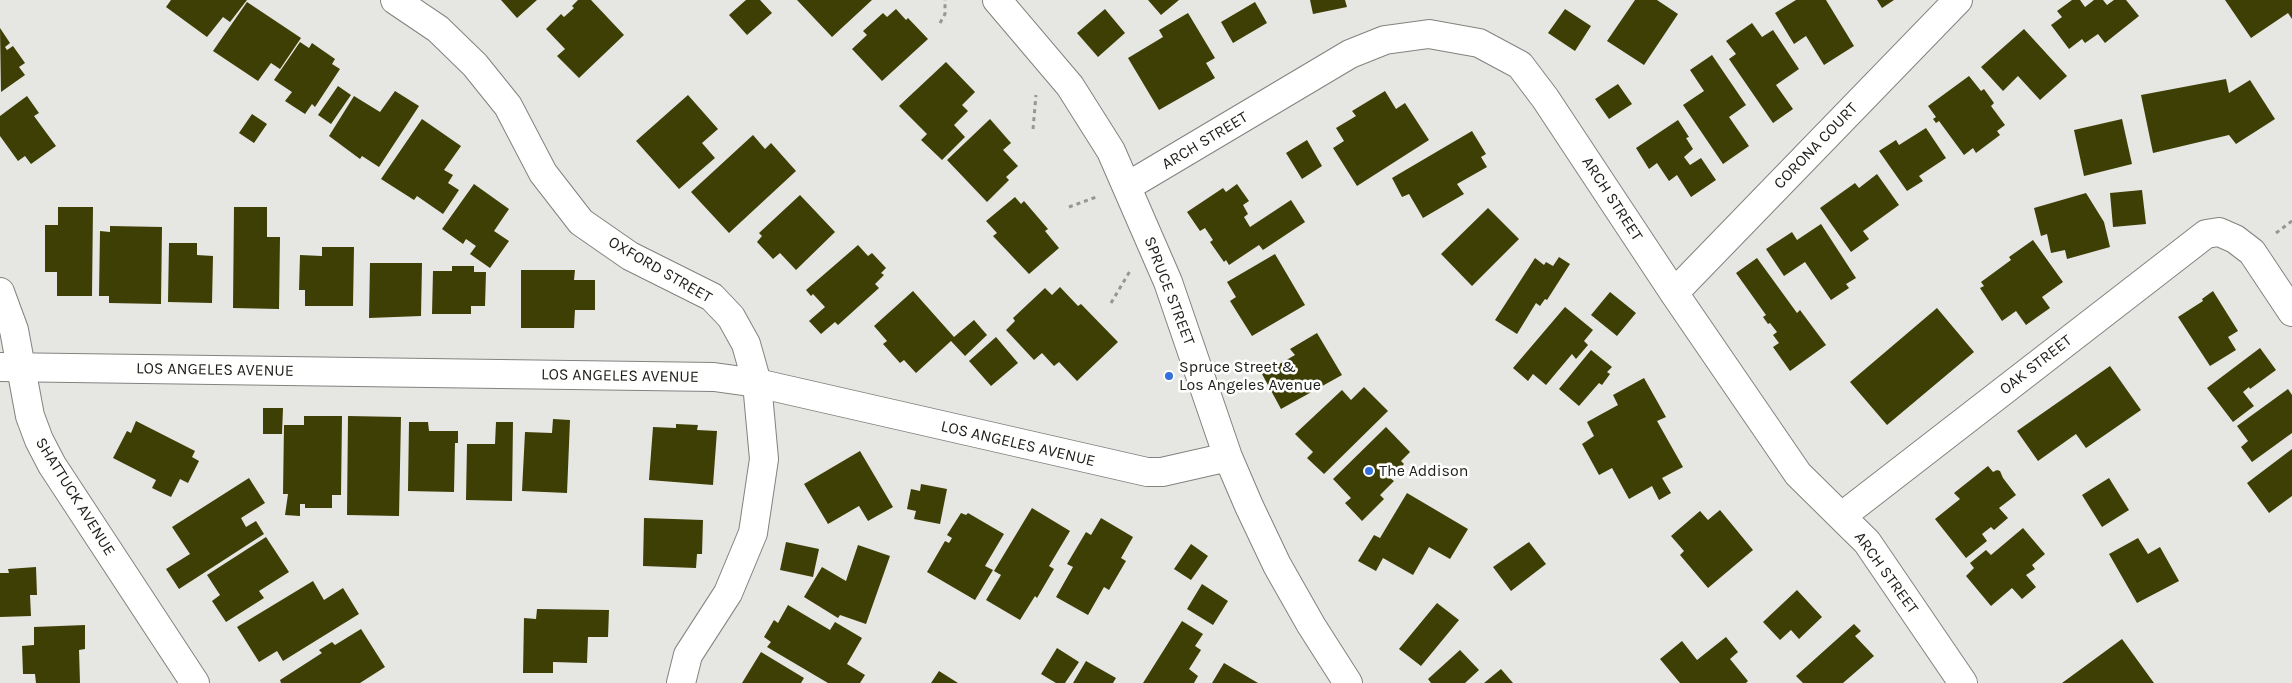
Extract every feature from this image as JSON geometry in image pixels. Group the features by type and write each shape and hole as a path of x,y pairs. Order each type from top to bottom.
{"street":[{"name":"OXFORD STREET","path":"394,0 438,29 475,64 508,106 543,173 581,222 630,256 712,297 731,316 746,344 757,383 764,459 753,534 728,593 688,655 681,683"},
{"name":"SPRUCE STREET","path":"997,0 1070,86 1111,151 1128,186 1168,282 1228,457 1277,565 1311,625 1348,683"},
{"name":"CORONA COURT","path":"1674,293 1958,0"},
{"name":"ARCH STREET","path":"1128,186 1350,54 1385,40 1429,34 1480,43 1520,65 1798,474 1867,542 1963,683"},
{"name":"OAK STREET","path":"1842,516 2206,234 2219,232 2235,238 2252,252 2292,312"},
{"name":"SHATTUCK AVENUE","path":"0,292 14,330 10,367 38,440 52,465 195,683"},
{"name":"LOS ANGELES AVENUE","path":"10,367 714,377 757,383 1147,472 1172,470 1228,457"}],"path":[{"path":"940,22 945,14 945,0"}],"building":[{"path":"171,0 247,0 230,22 223,17 207,37 166,7"},
{"path":"501,0 537,0 517,18"},
{"path":"578,0 591,0 624,35 579,78 557,56 565,49 546,29 561,14 564,17 574,8 572,6"},
{"path":"746,0 760,0 772,13 747,35 729,15"},
{"path":"797,0 872,0 832,37"},
{"path":"1148,0 1179,0 1161,15"},
{"path":"1310,0 1345,0 1347,7 1313,14"},
{"path":"1635,0 1657,0 1678,14 1644,65 1607,41"},
{"path":"1796,0 1826,0 1854,46 1824,65 1806,36 1794,44 1775,13"},
{"path":"1877,0 1894,0 1882,8"},
{"path":"2072,0 2080,0 2085,7 2094,0 2103,0 2107,5 2114,0 2126,0 2139,16 2105,43 2098,34 2085,43 2082,39 2069,49 2051,25 2062,17 2057,11"},
{"path":"2225,0 2292,0 2292,19 2288,13 2251,38"},
{"path":"247,2 301,38 280,69 271,63 258,81 213,51"},
{"path":"1255,2 1267,23 1233,43 1221,22"},
{"path":"896,9 906,20 908,18 928,39 882,81 852,49 867,35 863,31 883,13 887,17"},
{"path":"1105,9 1125,33 1098,57 1077,33"},
{"path":"1565,9 1591,26 1575,51 1548,33"},
{"path":"1188,13 1215,58 1206,63 1215,78 1159,110 1128,58 1163,37 1159,30"},
{"path":"1752,23 1762,37 1773,30 1799,69 1776,85 1793,109 1773,123 1729,59 1736,54 1726,41"},
{"path":"0,28 10,43 5,47 7,50 13,46 25,63 19,67 25,75 1,92"},
{"path":"2024,29 2067,76 2040,100 2018,76 2003,91 1981,67"},
{"path":"300,42 309,48 312,43 335,59 332,64 340,69 315,107 312,104 305,114 285,101 292,92 274,80"},
{"path":"1712,55 1746,105 1729,117 1749,146 1723,164 1683,105 1704,91 1690,70"},
{"path":"946,62 975,92 962,105 968,111 954,125 965,137 942,160 921,140 927,134 899,106"},
{"path":"1969,76 1981,91 1984,89 1994,103 1991,106 2005,125 1997,131 2000,135 1976,153 1973,148 1964,155 1939,121 1936,123 1933,119 1936,117 1928,106"},
{"path":"2226,79 2229,93 2250,80 2275,119 2236,144 2229,135 2153,153 2141,95"},
{"path":"1618,84 1632,104 1609,119 1595,99"},
{"path":"338,86 351,95 331,124 318,115"},
{"path":"395,91 419,106 379,167 362,156 360,159 329,136 354,96 380,112"},
{"path":"1385,91 1396,109 1405,103 1429,140 1357,186 1333,148 1344,141 1336,128 1356,116 1352,111"},
{"path":"688,95 718,129 702,143 715,158 679,189 636,141"},
{"path":"27,96 39,113 34,116 56,146 31,164 25,156 18,161 0,136 0,116"},
{"path":"252,114 267,124 254,143 239,133"},
{"path":"422,119 461,146 444,170 453,175 448,183 459,190 443,214 417,196 414,200 381,179"},
{"path":"990,119 1011,143 1003,150 1018,166 1006,177 1009,180 987,202 947,160"},
{"path":"2122,119 2132,164 2084,176 2074,130"},
{"path":"1678,120 1689,137 1686,138 1693,149 1684,157 1690,165 1701,158 1716,180 1691,197 1677,175 1669,181 1657,163 1649,169 1636,148"},
{"path":"1926,128 1946,158 1919,176 1923,181 1907,191 1879,151 1896,140 1899,145"},
{"path":"1472,131 1486,154 1481,157 1487,167 1457,184 1464,194 1423,218 1409,194 1402,197 1392,178"},
{"path":"753,135 765,149 771,143 796,171 729,233 691,192"},
{"path":"1307,140 1322,166 1302,179 1286,153"},
{"path":"1877,174 1899,205 1863,231 1869,239 1851,252 1820,208 1855,183 1859,188"},
{"path":"474,184 509,209 494,231 509,241 490,268 470,254 476,246 466,239 463,244 442,229"},
{"path":"1237,184 1249,201 1243,205 1248,214 1244,217 1250,227 1291,200 1305,222 1263,250 1259,245 1229,265 1226,260 1224,262 1210,242 1213,240 1205,228 1200,231 1187,212 1223,188 1226,192"},
{"path":"2142,190 2146,224 2113,227 2110,193"},
{"path":"2086,193 2104,222 2110,247 2067,259 2065,250 2051,253 2047,234 2041,236 2034,208"},
{"path":"800,195 835,232 796,270 780,253 773,259 757,242 762,236 759,233"},
{"path":"1015,197 1021,204 1024,201 1048,229 1045,231 1059,248 1029,274 993,236 997,233 986,221"},
{"path":"58,207 93,207 92,296 57,296 57,272 45,272 45,225 58,225"},
{"path":"234,207 267,207 267,237 280,237 279,309 233,308"},
{"path":"1488,208 1519,239 1472,286 1441,254"},
{"path":"1821,224 1856,278 1846,284 1849,288 1831,300 1805,262 1784,276 1766,249 1792,232 1797,240"},
{"path":"110,226 162,227 161,304 109,303 109,296 99,296 100,231 110,232"},
{"path":"2033,240 2063,282 2042,297 2050,308 2026,325 2016,311 2002,321 1980,288 1984,286 1981,282 2011,260 2009,257"},
{"path":"169,243 197,243 197,255 213,256 212,303 168,302"},
{"path":"858,245 868,256 872,253 886,268 881,273 884,275 875,284 879,288 838,325 835,322 821,334 809,321 825,307 813,294 811,296 806,290"},
{"path":"322,247 354,247 353,306 305,306 305,290 299,290 300,255 322,256"},
{"path":"1275,254 1305,305 1252,336 1230,301 1236,297 1227,282"},
{"path":"1559,257 1570,264 1547,300 1545,299 1540,306 1536,303 1517,334 1495,320 1535,258 1544,265 1546,262 1553,266"},
{"path":"1757,258 1797,313 1800,310 1826,345 1790,371 1773,347 1779,343 1773,335 1777,332 1763,317 1766,315 1736,273"},
{"path":"370,263 422,263 421,316 369,318"},
{"path":"452,266 474,266 474,272 486,272 485,306 471,306 471,314 432,314 433,271 452,271"},
{"path":"521,270 575,270 574,280 595,280 595,310 575,310 574,328 521,328"},
{"path":"1060,287 1078,306 1081,304 1118,342 1077,381 1059,362 1054,366 1042,353 1034,360 1006,330 1015,321 1013,318 1045,288 1052,295"},
{"path":"913,291 954,337 974,320 987,335 965,356 951,341 916,373 904,360 900,363 883,344 887,341 874,326"},
{"path":"2213,291 2238,331 2228,337 2236,350 2210,366 2178,317 2203,301 2202,299"},
{"path":"1610,292 1636,313 1617,336 1591,315"},
{"path":"1565,307 1593,330 1584,341 1588,345 1576,359 1572,354 1546,385 1533,374 1528,381 1513,368"},
{"path":"1937,308 1974,352 1887,425 1850,382"},
{"path":"1317,333 1342,375 1281,409 1262,374 1295,355 1290,349"},
{"path":"996,337 1018,363 991,386 969,361"},
{"path":"2260,348 2276,370 2243,392 2254,406 2233,422 2207,388"},
{"path":"1591,350 1612,367 1607,372 1610,374 1602,385 1599,383 1579,406 1559,389"},
{"path":"2110,366 2141,410 2086,448 2076,434 2038,461 2017,431"},
{"path":"1644,378 1666,417 1657,421 1683,467 1662,478 1671,493 1659,500 1652,486 1629,499 1612,468 1599,475 1582,444 1594,436 1587,422 1618,405 1613,395"},
{"path":"1364,387 1388,411 1324,474 1307,458 1313,452 1295,434 1342,390 1351,400"},
{"path":"2288,389 2292,395 2292,433 2252,462 2241,447 2248,441 2237,426"},
{"path":"263,408 283,408 282,434 263,434"},
{"path":"304,416 342,416 341,495 332,495 332,508 305,508 305,504 300,504 300,516 285,515 288,494 283,494 284,425 304,425"},
{"path":"348,416 401,417 399,516 347,515"},
{"path":"553,419 570,420 567,493 522,491 525,432 552,433"},
{"path":"136,421 195,451 192,457 199,461 188,483 180,479 171,497 152,488 156,480 113,458 127,431 131,433"},
{"path":"409,422 428,422 429,431 458,431 458,443 455,443 454,492 408,491"},
{"path":"496,422 513,422 512,501 466,500 467,444 495,444"},
{"path":"676,424 698,425 697,430 717,431 713,485 649,480 653,427 676,428"},
{"name":"The Addison","path":"1386,427 1410,452 1401,461 1404,464 1390,478 1394,481 1380,495 1384,499 1362,521 1345,503 1351,498 1333,479"},
{"path":"2292,449 2292,496 2269,513 2247,483"},
{"path":"860,451 893,507 868,521 859,506 828,524 804,484"},
{"path":"1988,466 1993,472 2000,471 2016,495 1999,508 2008,518 1994,530 1991,527 1982,534 1987,541 1966,558 1935,519 1960,499 1954,493"},
{"path":"249,478 265,503 241,518 246,527 256,521 264,534 179,589 166,569 190,554 172,527"},
{"path":"2109,478 2129,510 2102,527 2082,495"},
{"path":"921,484 947,489 940,524 914,519 916,511 907,509 911,489 920,491"},
{"path":"1407,493 1468,529 1450,559 1429,547 1413,575 1383,558 1376,571 1358,561 1374,535 1380,538"},
{"path":"1032,508 1070,531 1049,566 1054,569 1037,598 1035,596 1020,620 986,600 1001,575 994,571"},
{"path":"1720,510 1753,550 1708,588 1680,555 1684,551 1671,536 1700,511 1708,520"},
{"path":"961,513 966,515 968,513 1004,534 985,566 993,570 975,600 927,572 945,541 949,543 952,538 947,535"},
{"path":"644,518 703,520 702,554 697,554 696,568 643,566"},
{"path":"1101,518 1133,537 1121,558 1126,561 1109,590 1104,587 1088,615 1056,597 1073,567 1067,564 1086,532 1091,535"},
{"path":"2023,528 2045,554 2032,565 2035,569 2026,575 2036,587 2022,599 2012,588 1991,606 1966,576 1974,568 1970,563 1986,550 1991,555"},
{"path":"266,537 289,572 259,591 264,598 226,622 212,601 220,595 207,575"},
{"path":"2138,538 2148,554 2160,547 2179,581 2137,603 2109,554"},
{"path":"786,542 819,549 813,577 780,570"},
{"path":"1529,542 1546,564 1511,591 1493,567"},
{"path":"1191,544 1208,556 1191,580 1174,569"},
{"path":"858,545 890,556 866,624 840,615 838,618 804,597 822,567 846,581"},
{"path":"36,567 37,595 30,595 31,616 0,617 0,573 9,573 8,569"},
{"path":"313,581 324,600 343,588 359,614 283,661 277,651 259,662 237,627"},
{"path":"1202,584 1228,601 1213,625 1187,609"},
{"path":"1797,590 1822,617 1799,639 1791,630 1780,640 1763,622"},
{"path":"1437,603 1459,620 1421,666 1399,649"},
{"path":"788,605 830,630 835,622 862,638 847,664 865,675 860,683 828,683 767,647 771,642 764,637 774,620 778,623"},
{"path":"537,609 609,610 608,637 588,637 587,663 553,662 553,673 523,673 524,618 536,619"},
{"path":"1182,621 1203,634 1195,646 1201,650 1189,669 1198,676 1194,683 1143,683"},
{"path":"1854,624 1861,631 1855,636 1874,656 1843,683 1803,683 1796,676"},
{"path":"85,625 85,649 79,650 80,683 36,683 35,674 23,674 22,646 34,645 34,627"},
{"path":"361,629 385,667 360,683 281,683 280,680 322,653 319,650 332,642 335,645"},
{"path":"1726,637 1738,652 1730,659 1748,681 1746,683 1680,683 1660,659 1682,641 1697,660"},
{"path":"2122,639 2154,683 2062,683"},
{"path":"1057,648 1079,662 1065,683 1056,683 1041,674"},
{"path":"1460,650 1479,670 1465,683 1431,683 1428,679"},
{"path":"761,652 804,678 801,683 742,683"},
{"path":"1086,661 1116,678 1113,683 1073,683"},
{"path":"1224,663 1258,683 1212,683"},
{"path":"1501,669 1513,683 1484,683"},
{"path":"939,671 958,683 931,683"}],"place":[{"name":"Spruce Street & Los Angeles Avenue","path":"1169,376"},
{"name":"The Addison","path":"1369,471"}]}
